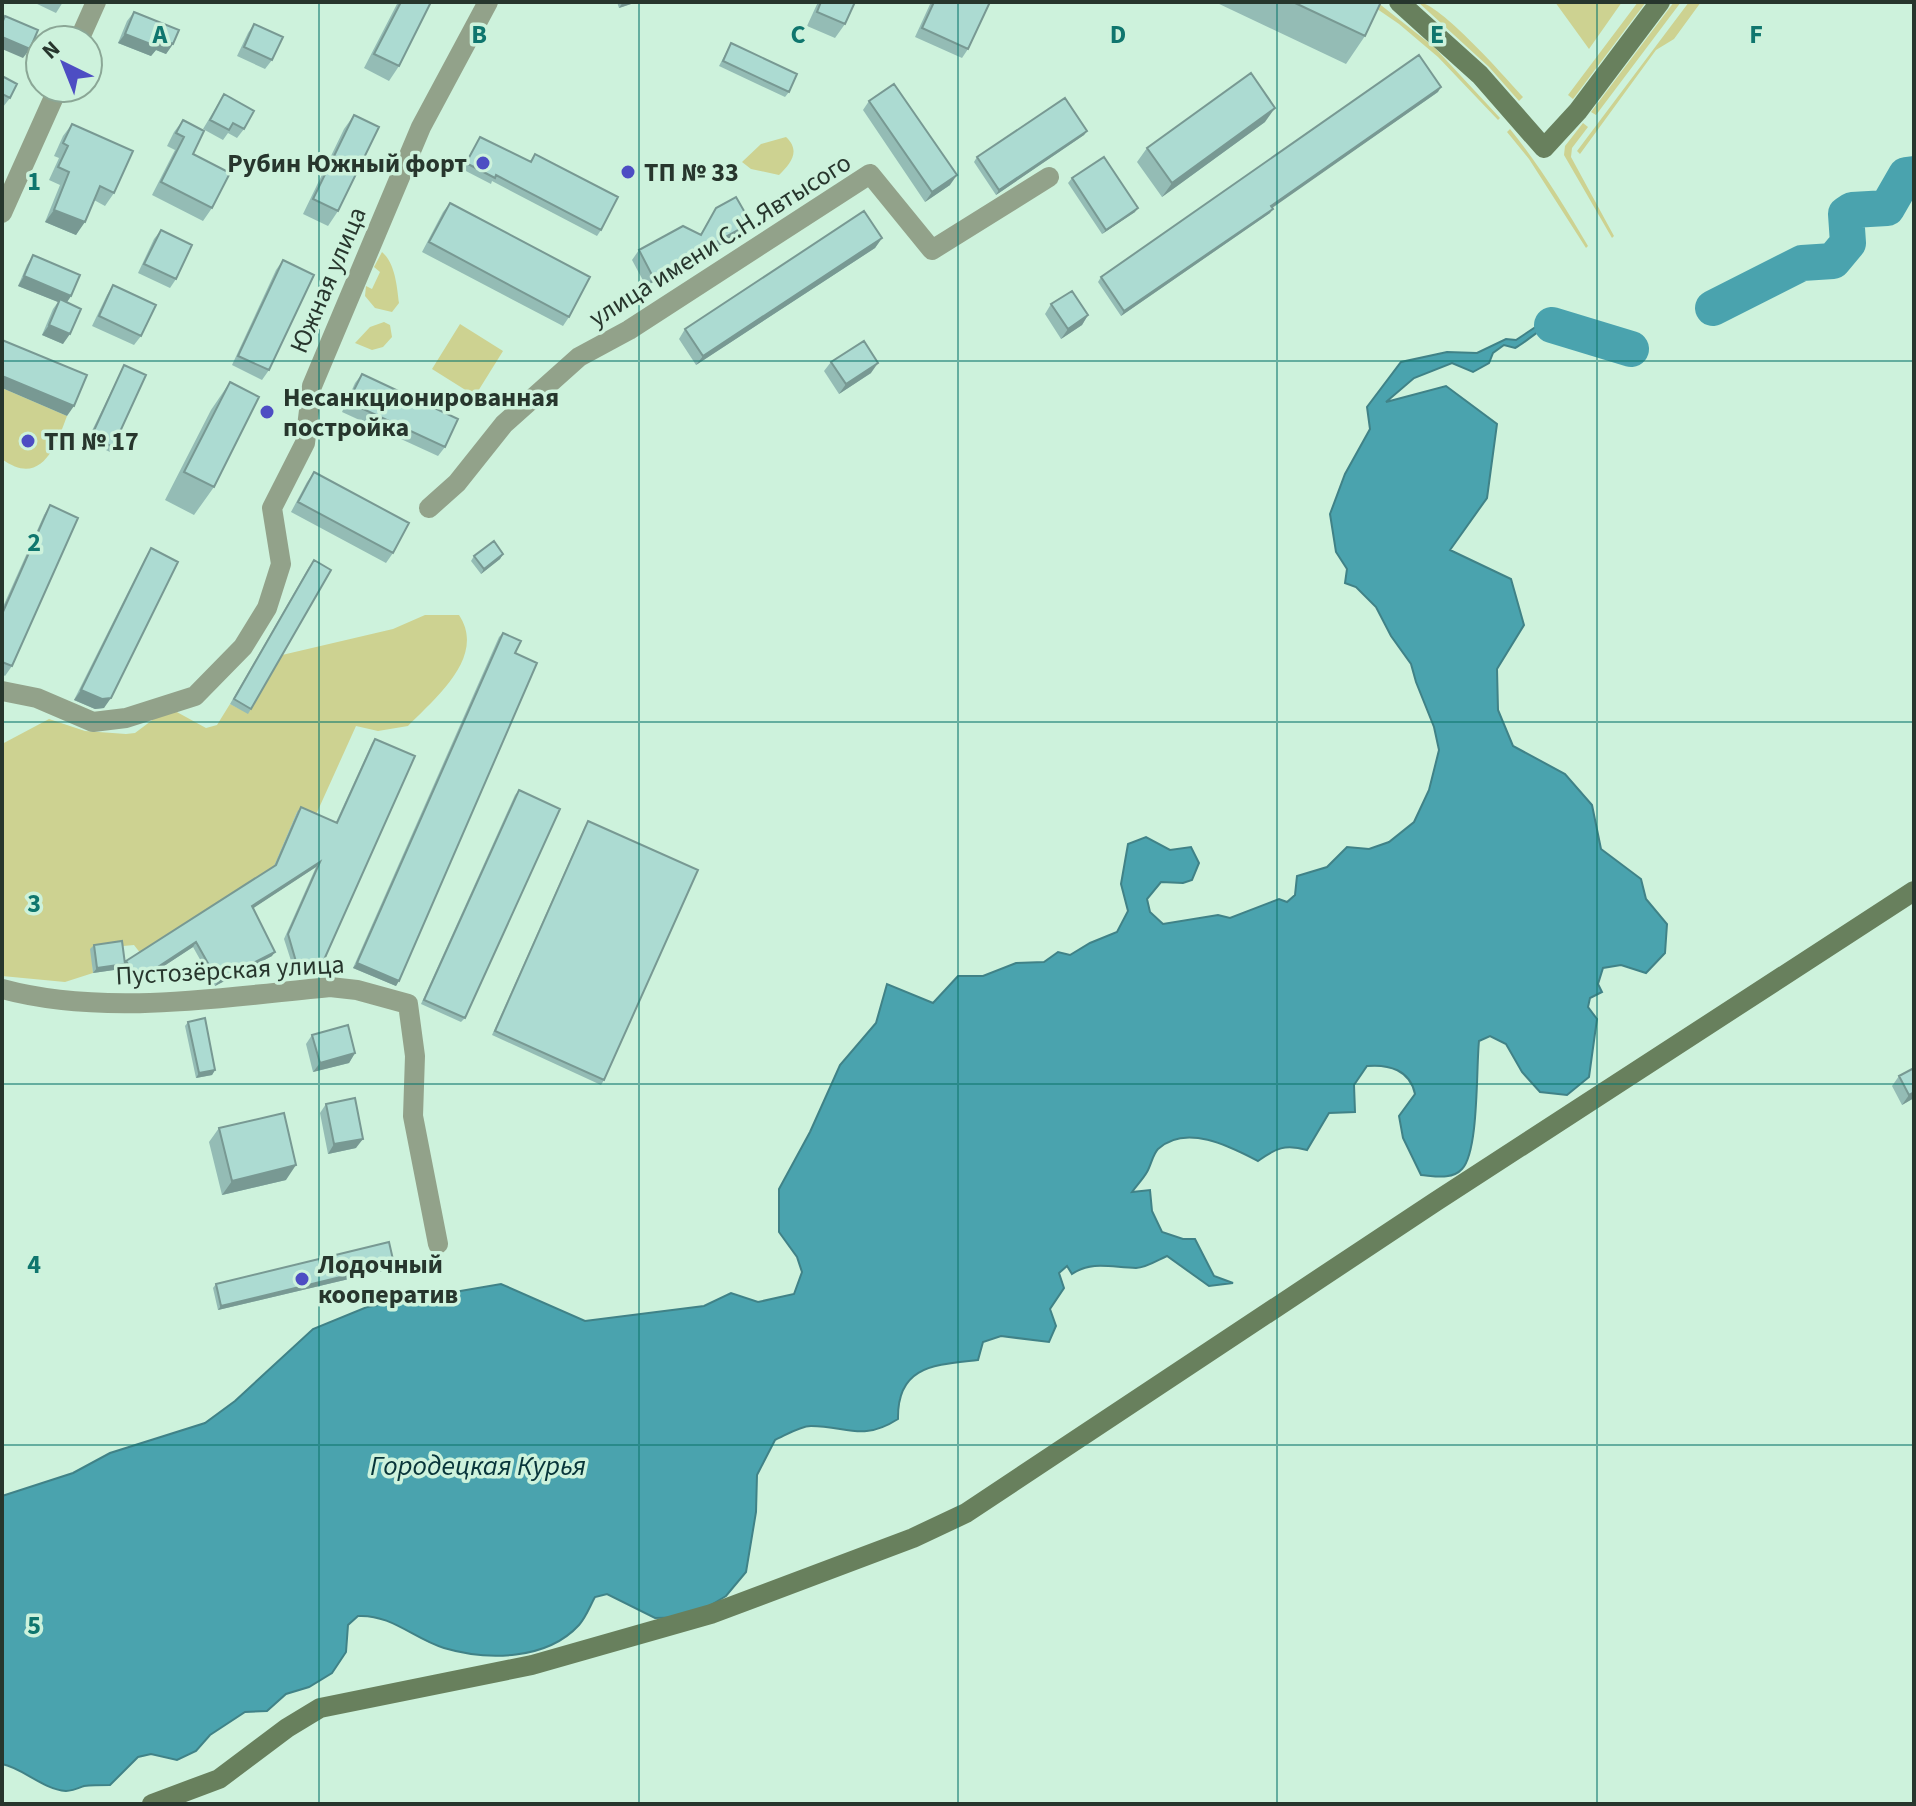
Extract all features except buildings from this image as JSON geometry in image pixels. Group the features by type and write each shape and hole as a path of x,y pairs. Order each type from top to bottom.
{"main road":[{"path":"1399,2 1480,75 1544,148 1578,111 1660,2"},
{"path":"152,1804 219,1779 287,1728 320,1708 532,1665 711,1614 913,1538 966,1513 1449,1193 1914,891"}],"street":[{"path":"86,24 96,2"},
{"name":"Южная улица","path":"2,691 37,698 93,722 126,718 195,696 243,647 267,608 281,564 272,508 305,443 312,386 421,127 488,2"},
{"path":"2,213 51,104"},
{"name":"улица имени С.Н.Явтысого","path":"429,508 457,483 504,424 579,357 629,330 870,174 932,250 1049,177"},
{"name":"Пустозёрская улица","path":"2,989 32,997 128,1003 330,987 357,990 408,1004 415,1056 413,1116 438,1244"}],"green space":[{"path":"1367,2 1377,2 1434,47 1500,118 1498,120 1438,57"},
{"path":"1418,2 1428,5 1456,27 1523,97 1519,101 1489,67"},
{"path":"1555,2 1622,2 1589,49"},
{"path":"1638,2 1646,2 1573,99 1568,95"},
{"path":"1674,2 1681,2 1596,115 1591,112"},
{"path":"1689,2 1701,2 1674,39 1656,50 1580,154 1577,151"},
{"path":"1583,123 1588,127 1572,148 1571,157 1614,236 1612,238 1564,155 1565,146"},
{"path":"1510,129 1561,201 1588,246 1586,248 1529,159 1507,132"},
{"path":"786,137 794,152 779,175 751,169 742,162 761,144"},
{"path":"382,252 393,268 396,282 399,303 392,312 375,308 365,296 366,286 372,289 380,272 374,267"},
{"path":"384,322 390,325 392,337 383,347 372,350 355,343 370,327"},
{"path":"460,324 503,351 475,396 432,369"},
{"path":"2,388 67,416 52,450 37,466 27,469 16,467 2,459"},
{"path":"425,615 459,615 466,631 466,646 454,676 408,726 378,731 356,726 314,819 297,812 273,869 141,954 134,945 91,949 93,973 65,982 2,976 2,744 49,719 85,731 126,734 135,733 159,715 175,711 206,728 217,725 230,704 248,713 282,655 393,629"}],"water":[{"name":"Городецкая Курья","path":"1540,324 1552,325 1515,348 1504,345 1493,353 1489,363 1473,372 1452,363 1414,378 1386,402 1446,386 1497,424 1487,498 1450,550 1511,579 1524,625 1497,669 1498,710 1513,746 1565,774 1592,805 1601,849 1641,879 1646,899 1667,924 1665,953 1646,973 1621,965 1603,968 1598,984 1602,992 1590,998 1588,1007 1597,1019 1589,1077 1567,1095 1540,1092 1522,1072 1506,1044 1490,1036 1479,1041 1471,1145 1462,1169 1448,1176 1421,1175 1403,1138 1399,1116 1415,1094 1403,1074 1383,1066 1367,1066 1354,1085 1355,1112 1329,1113 1307,1150 1281,1148 1258,1161 1208,1140 1182,1138 1169,1141 1156,1151 1147,1172 1132,1192 1150,1190 1152,1211 1162,1232 1183,1239 1195,1239 1214,1276 1233,1283 1209,1286 1167,1256 1140,1268 1095,1266 1072,1274 1067,1266 1059,1273 1064,1288 1050,1309 1056,1326 1049,1342 1001,1336 983,1342 978,1360 922,1371 904,1388 899,1401 898,1419 874,1430 807,1426 775,1440 757,1475 756,1512 746,1572 726,1596 691,1617 655,1618 607,1594 595,1597 579,1625 566,1637 534,1651 498,1656 444,1648 392,1623 370,1616 358,1616 348,1625 346,1652 332,1673 309,1687 286,1694 267,1711 245,1712 210,1735 196,1751 177,1760 151,1754 138,1757 110,1785 84,1786 66,1791 2,1764 2,1496 73,1473 110,1453 205,1423 235,1401 313,1329 367,1307 501,1284 585,1321 704,1306 731,1293 758,1302 794,1294 802,1272 797,1257 779,1232 779,1189 810,1132 840,1065 876,1023 887,984 933,1003 958,976 983,976 1016,963 1044,962 1058,952 1070,955 1117,932 1128,911 1121,884 1128,844 1146,837 1170,850 1191,847 1199,863 1192,880 1183,883 1161,882 1147,899 1150,912 1163,924 1218,915 1230,918 1279,899 1287,902 1295,895 1297,876 1327,867 1347,847 1369,849 1389,842 1414,822 1429,790 1439,750 1434,727 1411,664 1376,607 1356,587 1345,583 1347,569 1336,552 1330,514 1345,474 1370,429 1367,407 1401,362 1447,352 1477,353 1506,339 1516,340"}],"waterway":[{"path":"1713,308 1802,263 1833,261 1848,243 1846,214 1852,210 1887,208 1906,175 1914,174"},
{"path":"1552,325 1631,349"}],"place":[{"name":"Рубин Южный форт","path":"483,163"},
{"name":"ТП № 33","path":"628,172"},
{"name":"Несанкционированная постройка","path":"267,412"},
{"name":"ТП № 17","path":"28,441"},
{"name":"Лодочный кооператив","path":"302,1279"}]}
